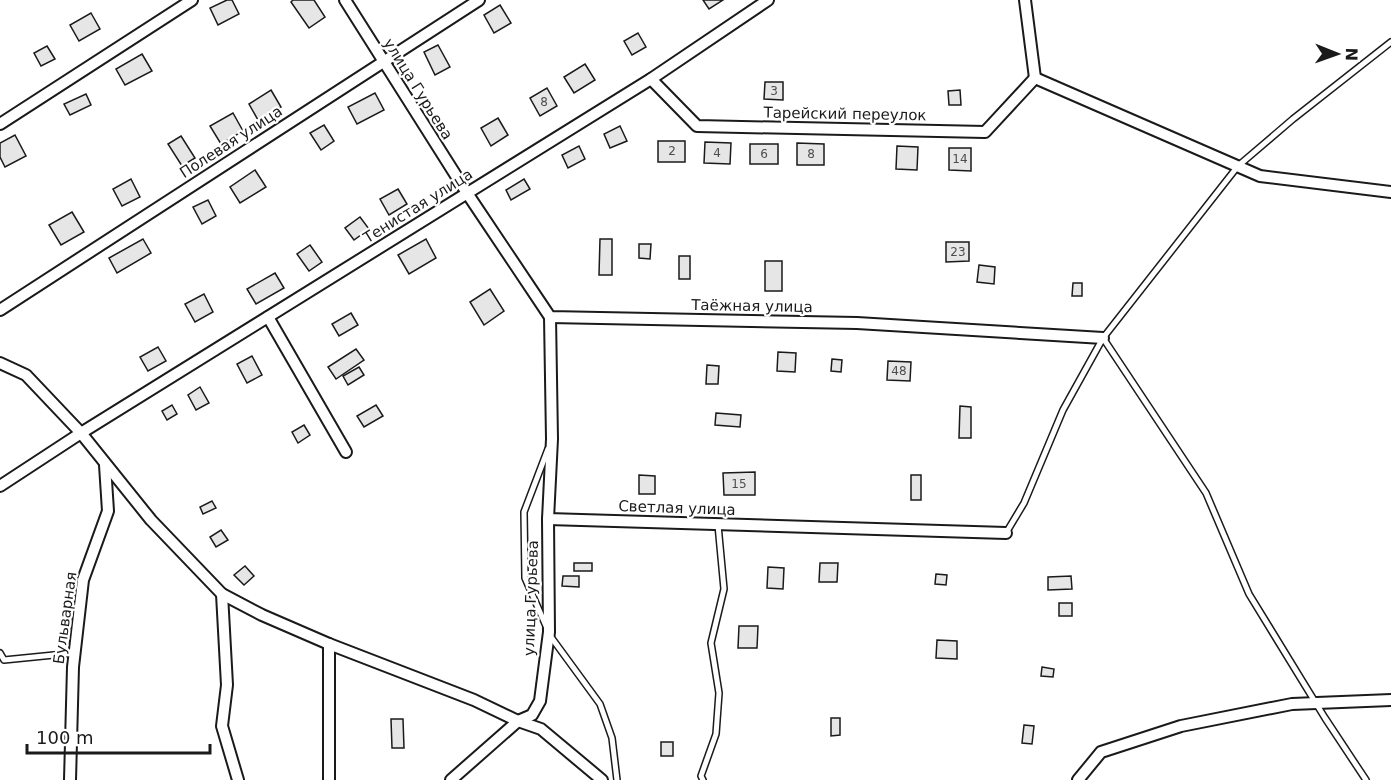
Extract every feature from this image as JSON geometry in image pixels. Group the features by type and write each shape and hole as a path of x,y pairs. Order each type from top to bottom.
{"street":[{"path":"0,124 192,0"},
{"name":"улица Гурьева","path":"345,0 467,193"},
{"name":"Полевая улица","path":"0,310 480,0"},
{"name":"Тенистая улица","path":"0,486 81,433 651,79 768,0"},
{"path":"1025,0 1035,78 1260,176 1391,192"},
{"name":"Тарейский переулок","path":"651,79 697,126 985,132 1035,78"},
{"path":"467,193 550,317 552,440 548,519"},
{"path":"268,317 346,452"},
{"name":"Таёжная улица","path":"550,317 857,323 1103,339"},
{"path":"0,363 26,375 81,433 152,520 222,594 262,615 329,644 474,700 541,729 602,780"},
{"name":"Бульварная","path":"70,780 74,653 83,580 108,511 105,465"},
{"name":"улица Гурьева","path":"451,780 518,721 532,715 540,701 549,632 548,519"},
{"name":"Светлая улица","path":"548,519 1006,533"},
{"path":"222,594 227,685 222,726 238,780"},
{"path":"329,644 329,780"},
{"path":"1078,780 1101,752 1181,726 1292,704 1391,700"}],"lane":[{"path":"1006,533 1024,503 1063,410 1103,339 1238,166 1293,119 1391,42"},
{"path":"1103,339 1206,493 1249,594 1366,780"},
{"path":"552,440 524,512 525,578 553,642 600,705 612,738 618,780"},
{"path":"703,780 701,776 716,734 719,693 711,643 724,589 718,525"},
{"path":"0,652 4,660 74,653"}],"building":[{"path":"232,0 239,14 218,25 210,8"},
{"path":"293,0 314,0 325,17 309,28 291,2"},
{"path":"703,0 723,0 709,9"},
{"path":"500,5 511,23 494,33 484,15"},
{"path":"91,13 100,29 79,41 70,25"},
{"path":"638,33 646,47 632,55 624,41"},
{"path":"438,45 450,67 435,75 424,52"},
{"path":"47,46 55,59 41,66 34,53"},
{"path":"142,54 152,71 125,85 116,69"},
{"path":"585,64 595,80 574,93 564,77"},
{"path":"765,82 783,82 783,100 764,99"},
{"path":"547,88 557,106 540,116 530,98"},
{"path":"271,90 281,107 258,120 249,104"},
{"path":"960,90 961,105 949,105 948,91"},
{"path":"375,93 384,110 357,124 348,107"},
{"path":"86,94 91,105 70,115 64,104"},
{"path":"233,113 243,131 221,144 210,126"},
{"path":"498,118 508,135 491,146 481,128"},
{"path":"324,125 334,141 321,150 310,133"},
{"path":"620,126 627,141 610,148 604,134"},
{"path":"15,135 26,156 5,167 0,157 0,143"},
{"path":"181,136 195,158 182,166 168,144"},
{"path":"658,141 685,141 685,162 658,162"},
{"path":"705,142 731,143 730,164 704,163"},
{"path":"797,143 824,144 824,165 797,165"},
{"path":"750,144 778,144 778,164 750,164"},
{"path":"579,146 585,159 568,168 562,155"},
{"path":"897,146 918,147 917,170 896,169"},
{"path":"949,148 971,148 971,171 949,170"},
{"path":"255,170 266,187 240,203 230,187"},
{"path":"131,179 140,197 122,206 113,189"},
{"path":"524,179 530,189 511,200 506,190"},
{"path":"398,189 407,204 389,215 380,199"},
{"path":"208,200 216,216 202,224 193,207"},
{"path":"72,212 84,232 61,245 49,225"},
{"path":"360,217 369,229 354,240 345,228"},
{"path":"143,239 151,253 117,273 109,258"},
{"path":"426,239 436,258 409,274 398,255"},
{"path":"600,239 612,239 612,275 599,275"},
{"path":"946,242 969,242 969,261 946,262"},
{"path":"639,244 651,244 650,259 639,258"},
{"path":"310,245 322,262 309,271 297,254"},
{"path":"679,256 690,256 690,279 679,279"},
{"path":"765,261 782,261 782,291 765,291"},
{"path":"979,265 995,267 994,284 977,282"},
{"path":"275,273 284,288 256,304 247,289"},
{"path":"1073,283 1082,283 1082,296 1072,296"},
{"path":"490,289 504,311 484,325 470,302"},
{"path":"204,294 213,312 195,322 185,304"},
{"path":"351,313 358,325 339,336 332,324"},
{"path":"158,347 166,361 148,371 140,357"},
{"path":"356,349 364,360 336,379 328,367"},
{"path":"778,352 796,353 795,372 777,371"},
{"path":"252,356 262,375 247,383 237,364"},
{"path":"832,359 842,360 841,372 831,371"},
{"path":"888,361 911,362 910,381 887,380"},
{"path":"707,365 719,366 718,384 706,384"},
{"path":"359,367 364,375 348,385 343,376"},
{"path":"200,387 209,403 196,410 188,395"},
{"path":"172,405 177,414 167,420 162,411"},
{"path":"376,405 383,416 364,427 357,416"},
{"path":"960,406 971,407 971,438 959,438"},
{"path":"716,413 741,415 740,427 715,425"},
{"path":"304,425 310,435 298,443 292,432"},
{"path":"755,472 755,495 724,495 723,473"},
{"path":"639,475 655,476 655,494 639,494"},
{"path":"911,475 921,475 921,500 911,500"},
{"path":"212,501 216,508 203,514 200,507"},
{"path":"221,530 228,540 216,547 210,537"},
{"path":"574,563 592,563 592,571 574,571"},
{"path":"820,563 838,563 837,582 819,582"},
{"path":"245,566 254,576 244,585 234,575"},
{"path":"768,567 784,568 783,589 767,588"},
{"path":"936,574 947,575 946,585 935,584"},
{"path":"563,576 579,576 579,587 562,586"},
{"path":"1071,576 1072,589 1048,590 1048,577"},
{"path":"1059,603 1072,603 1072,616 1059,616"},
{"path":"739,626 758,626 757,648 738,648"},
{"path":"937,640 957,641 957,659 936,658"},
{"path":"1042,667 1054,669 1053,677 1041,676"},
{"path":"831,718 840,718 840,735 831,736"},
{"path":"391,719 403,719 404,748 392,748"},
{"path":"1024,725 1034,726 1032,744 1022,743"},
{"path":"661,742 673,742 673,756 661,756"}]}
